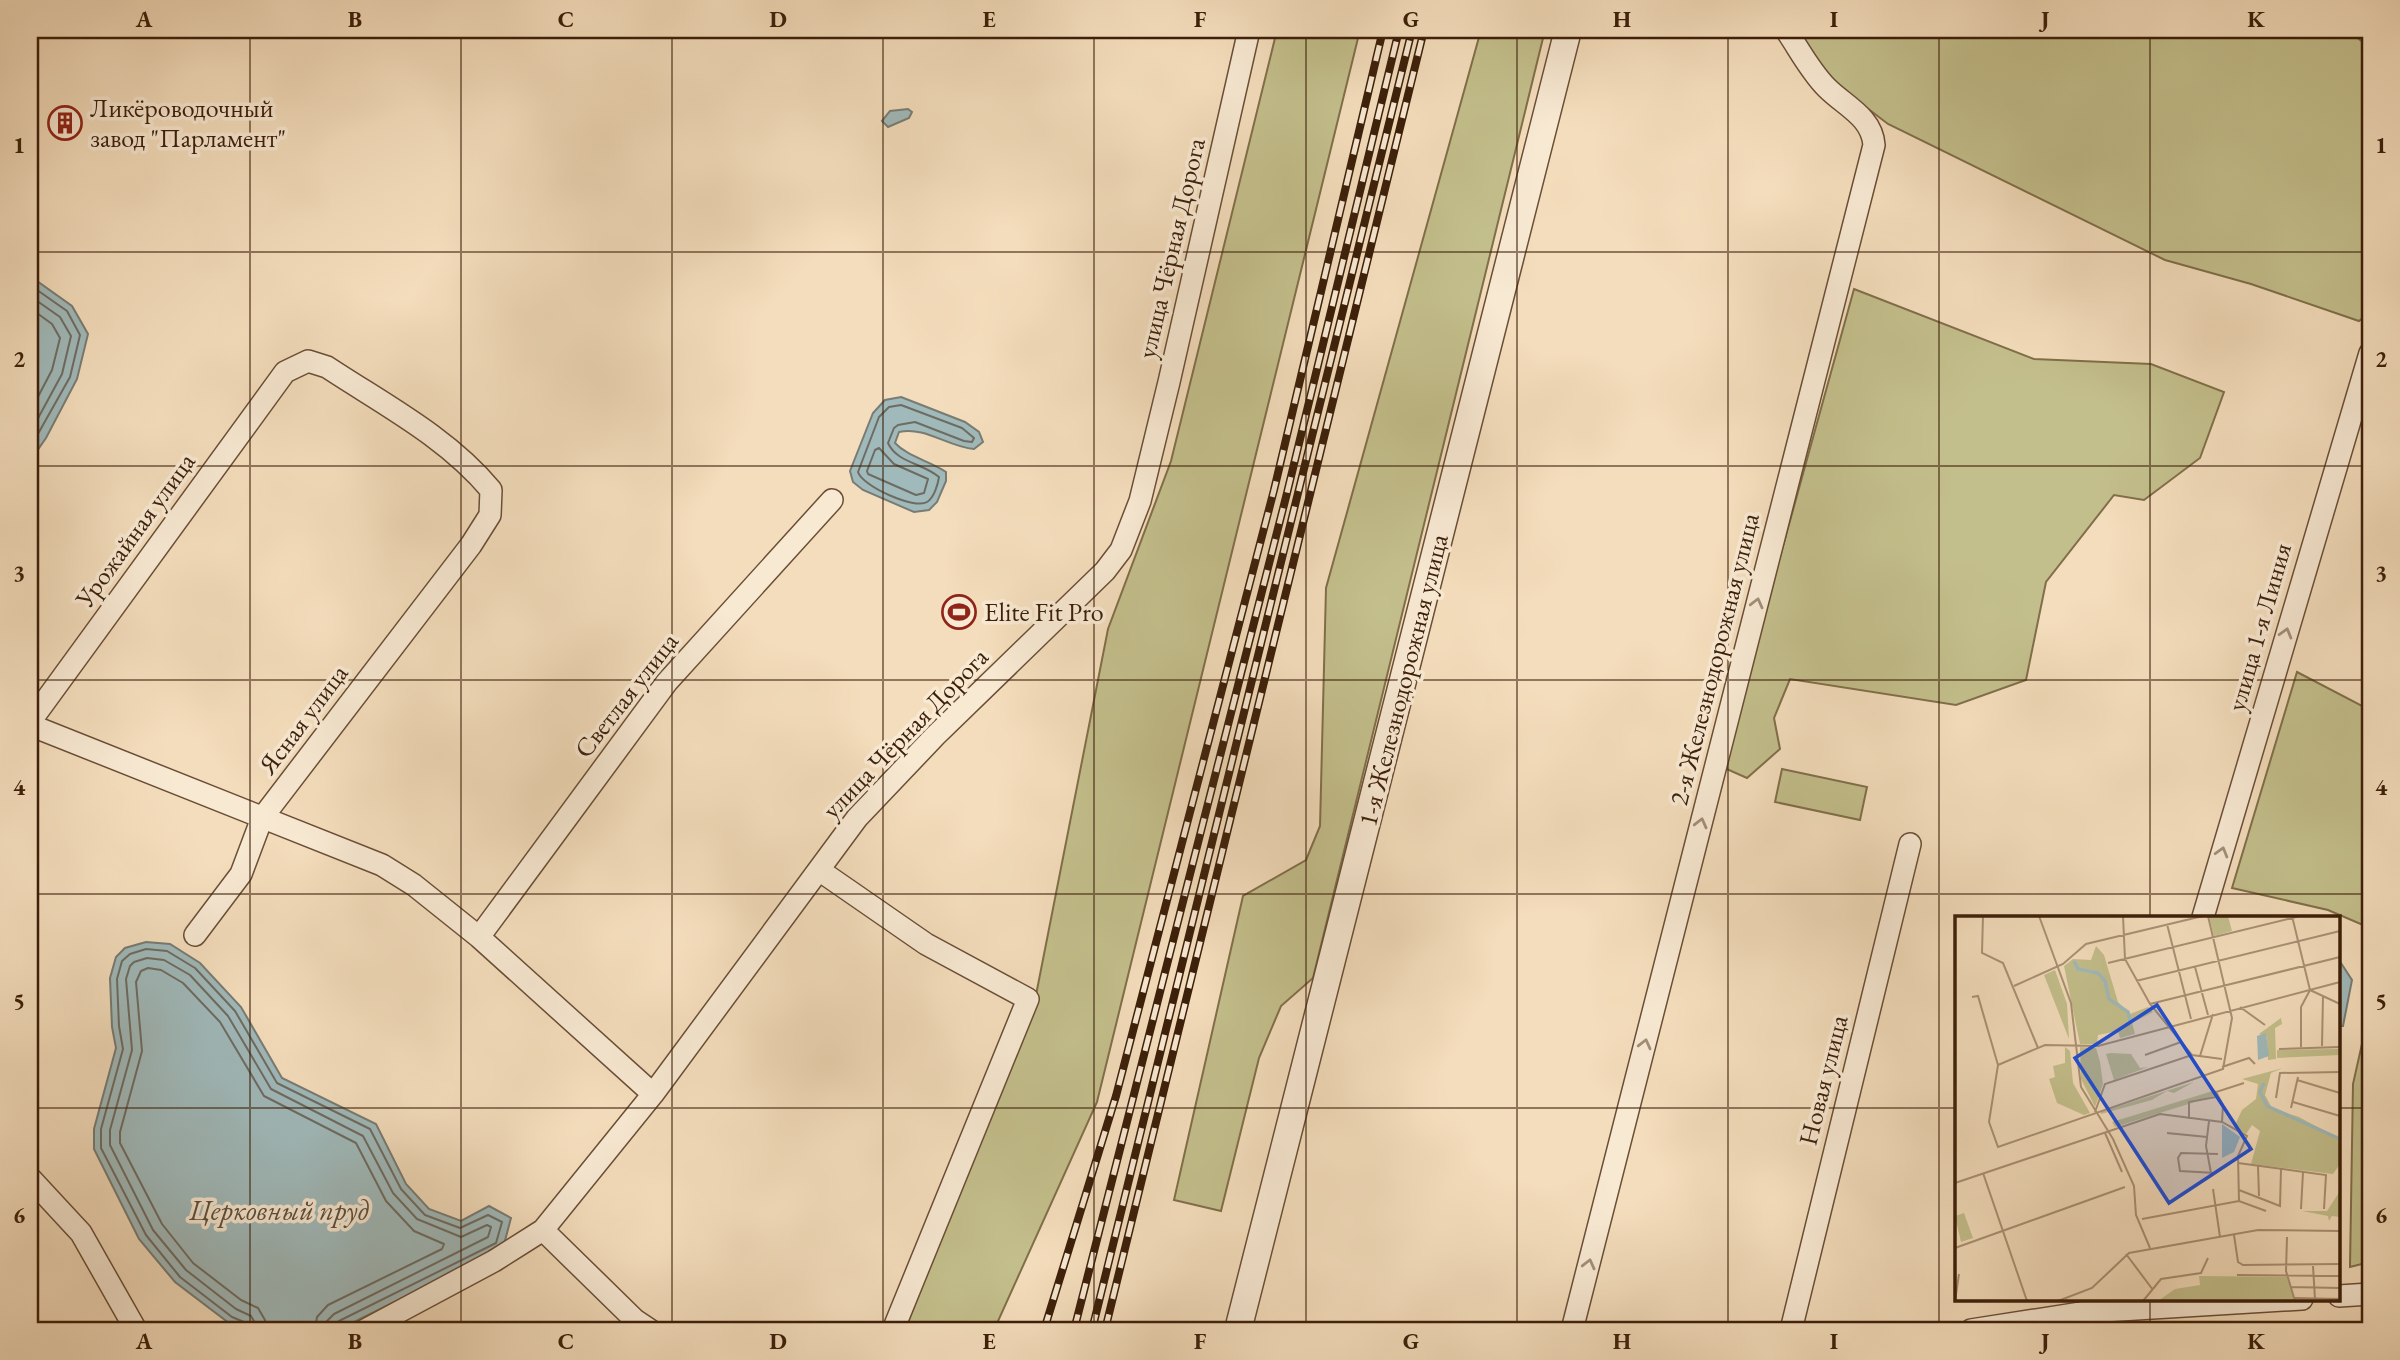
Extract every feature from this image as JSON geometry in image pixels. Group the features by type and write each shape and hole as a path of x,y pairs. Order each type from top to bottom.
{"street":[{"name":"улица Чёрная Дорога","path":"365,1330 494,1261 543,1230 653,1094 857,818 935,736 1105,570 1121,550 1140,501 1249,30"},
{"name":"1-я Железнодорожная улица","path":"1238,1330 1568,30"},
{"name":"2-я Железнодорожная улица","path":"1572,1330 1874,145 1873,133 1866,121 1827,88 1786,30"},
{"name":"улица 1-я Линия","path":"2203,916 2370,353"},
{"name":"Ясная улица","path":"195,935 241,874 262,818 471,545 490,515 491,490 476,472 449,448 327,367 308,361 285,372"},
{"name":"Урожайная улица","path":"30,724 285,372"},
{"name":"Светлая улица","path":"479,937 667,682 832,500"},
{"path":"30,724 382,865 414,885 479,937 653,1094"},
{"name":"Новая улица","path":"1791,1330 1910,844"},
{"path":"819,870 926,944 1028,999 893,1330"},
{"path":"30,1178 81,1233 136,1330"},
{"path":"543,1230 635,1320 650,1330"},
{"path":"2340,1296 2370,1294"},
{"path":"1970,1330 2087,1314 2288,1300"}],"shaded area":[{"path":"1277,30 1360,30 1097,1102 994,1330 905,1330 1036,995 1108,629 1171,461"},
{"path":"1481,30 1545,30 1313,978 1281,1006 1259,1058 1221,1211 1174,1200 1243,896 1306,860 1320,826 1326,588"},
{"path":"1797,30 2346,30 2370,47 2370,312 2359,321 2251,284 2165,260 1888,124 1833,82"},
{"path":"1854,289 2034,359 2151,364 2224,392 2200,458 2144,500 2114,495 2046,582 2026,680 1956,705 1790,679 1774,718 1780,749 1747,778 1722,767"},
{"path":"2297,672 2370,710 2370,928 2328,910 2232,888"},
{"path":"1782,769 1867,787 1860,820 1775,802"},
{"path":"2370,1008 2370,1262 2350,1267 2353,1084"}],"water":[{"path":"908,109 912,112 909,118 888,127 882,121 890,111"},
{"path":"30,276 72,306 88,334 77,379 46,438 30,461"},
{"path":"901,397 965,422 979,432 983,442 974,449 927,434 899,432 895,443 900,448 946,472 946,481 937,502 929,510 914,512 863,490 853,482 850,471 873,413 885,400"},
{"name":"Церковный пруд","path":"146,942 170,944 200,963 241,1007 282,1078 376,1124 406,1184 429,1209 461,1221 489,1206 511,1218 503,1248 346,1326 332,1330 250,1330 229,1323 175,1282 139,1239 94,1149 94,1129 116,1048 112,1027 110,978 116,957 125,948"},
{"path":"2340,962 2352,980 2343,1026 2340,1026"}],"railway":[{"path":"1044,1330 1116,1096 1274,490 1383,30"},
{"path":"1074,1330 1287,493 1399,30"},
{"path":"1092,1330 1412,30"},
{"path":"1105,1330 1424,30"}],"place":[{"name":"Ликёроводочный завод \"Парламент\"","path":"65,123"},
{"name":"Elite Fit Pro","path":"959,612"}]}
